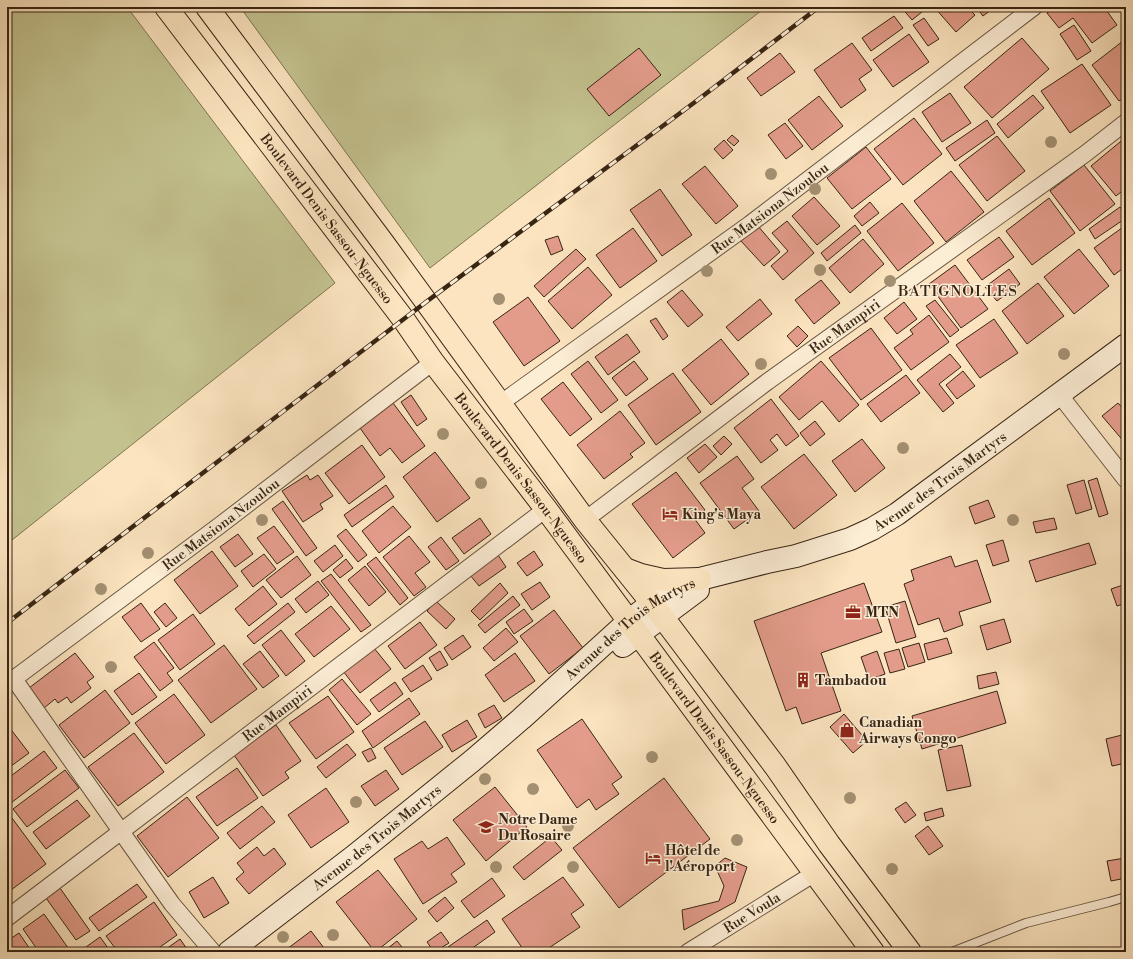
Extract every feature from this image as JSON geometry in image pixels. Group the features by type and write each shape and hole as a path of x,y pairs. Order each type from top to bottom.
{"main road":[{"name":"Boulevard Denis Sassou-Nguesso","path":"166,7 404,320 433,362 546,509 873,952"},
{"name":"Boulevard Denis Sassou-Nguesso","path":"207,7 384,244 585,520 657,610 775,766 829,844 910,952"},
{"name":"Avenue des Trois Martyrs","path":"657,610 672,592 700,579 796,556 850,539 872,530 897,514 1126,344"},
{"path":"624,569 663,580 700,579"},
{"name":"Avenue des Trois Martyrs","path":"229,952 352,857 657,610 730,572"}],"street":[{"name":"Rue Matsiona Nzoulou","path":"501,403 750,224 1034,7"},
{"name":"Rue Mampiri","path":"585,520 767,382 1085,154 1126,122"},
{"name":"Rue Matsiona Nzoulou","path":"10,682 219,526 433,362"},
{"path":"1059,394 1126,480"},
{"name":"Rue Mampiri","path":"7,918 546,509"},
{"path":"10,682 122,831 172,904 213,952"},
{"name":"Rue Voula","path":"688,952 815,873"}],"lane":[{"path":"952,952 1026,923 1109,902 1126,896"}],"shaded area":[{"path":"7,7 127,7 335,283 7,544"},
{"path":"240,7 766,7 430,268"}],"building":[{"path":"901,7 928,7 912,20"},
{"path":"967,7 975,15 956,32 935,8"},
{"path":"976,7 995,7 983,16"},
{"path":"1056,7 1104,7 1117,25 1092,43 1073,18 1059,28 1047,13"},
{"path":"1118,7 1126,7 1126,18"},
{"path":"894,16 903,28 871,51 862,38"},
{"path":"924,18 939,39 928,46 913,25"},
{"path":"1074,25 1091,51 1077,60 1060,34"},
{"path":"909,34 929,62 893,87 873,60"},
{"path":"1022,38 1049,69 992,118 964,87"},
{"path":"1123,41 1126,44 1126,96 1119,101 1092,65"},
{"path":"852,43 872,70 859,79 866,90 841,108 814,70"},
{"path":"639,48 661,75 609,116 587,89"},
{"path":"780,53 795,72 761,96 747,78"},
{"path":"1082,64 1111,105 1070,133 1041,91"},
{"path":"950,93 971,123 942,142 922,112"},
{"path":"1033,95 1044,108 1008,138 997,124"},
{"path":"819,96 843,126 812,150 788,120"},
{"path":"914,118 942,154 903,185 874,149"},
{"path":"987,120 995,133 955,161 946,148"},
{"path":"785,123 803,146 786,159 768,135"},
{"path":"732,135 739,141 734,146 727,140"},
{"path":"997,136 1025,171 987,201 959,165"},
{"path":"1126,137 1126,188 1116,196 1091,166"},
{"path":"724,140 733,150 723,159 714,149"},
{"path":"866,147 891,179 852,209 827,178"},
{"path":"1084,165 1115,204 1080,231 1050,191"},
{"path":"705,166 738,206 716,224 682,184"},
{"path":"951,171 984,212 946,242 914,201"},
{"path":"660,189 692,235 662,256 630,210"},
{"path":"1126,193 1126,202 1122,196"},
{"path":"814,197 840,226 817,245 792,216"},
{"path":"1049,198 1075,233 1032,265 1006,231"},
{"path":"870,202 879,213 862,226 854,216"},
{"path":"902,203 934,243 898,271 867,231"},
{"path":"1120,207 1126,215 1126,218 1095,239 1089,229"},
{"path":"787,221 814,253 783,280 771,266 788,251 772,233"},
{"path":"855,225 861,233 827,261 821,253"},
{"path":"1126,225 1126,266 1114,275 1094,248"},
{"path":"758,226 780,252 764,266 741,241"},
{"path":"633,228 657,261 620,288 596,255"},
{"path":"558,236 563,250 551,255 545,240"},
{"path":"999,237 1014,257 982,280 967,260"},
{"path":"863,239 884,264 850,293 829,268"},
{"path":"576,249 586,259 544,297 534,286"},
{"path":"1079,249 1109,286 1074,314 1044,277"},
{"path":"955,265 988,309 961,328 929,284"},
{"path":"588,267 612,295 572,329 548,301"},
{"path":"1009,269 1020,284 997,301 985,287"},
{"path":"821,280 840,303 814,324 795,300"},
{"path":"1038,283 1064,316 1027,344 1002,311"},
{"path":"682,290 703,315 688,327 667,302"},
{"path":"528,297 560,341 524,366 493,322"},
{"path":"760,299 772,314 738,341 726,327"},
{"path":"935,300 959,330 950,337 926,306"},
{"path":"904,302 917,319 897,334 884,318"},
{"path":"929,315 949,342 911,370 894,348 913,334 910,330"},
{"path":"656,318 668,336 663,340 650,321"},
{"path":"994,319 1018,353 980,378 956,345"},
{"path":"798,326 808,336 797,347 787,336"},
{"path":"871,328 902,370 861,400 829,358"},
{"path":"627,334 640,352 608,375 595,357"},
{"path":"721,339 749,374 711,405 682,370"},
{"path":"950,354 961,367 939,384 954,403 943,412 917,380"},
{"path":"588,361 618,400 601,413 571,374"},
{"path":"634,361 648,379 626,396 612,378"},
{"path":"821,361 859,405 839,422 822,401 799,420 779,397"},
{"path":"963,371 975,386 957,399 946,385"},
{"path":"673,373 701,412 656,445 628,405"},
{"path":"906,375 920,393 881,422 867,404"},
{"path":"563,382 592,419 570,436 541,399"},
{"path":"411,395 427,419 417,426 401,402"},
{"path":"771,399 799,436 786,446 777,434 770,440 778,450 761,463 734,428"},
{"path":"393,403 425,446 402,463 390,448 380,456 360,428"},
{"path":"1118,403 1126,412 1126,444 1102,416"},
{"path":"620,411 645,443 630,454 633,457 604,479 577,445"},
{"path":"815,421 825,434 810,446 800,433"},
{"path":"724,436 732,444 721,455 713,446"},
{"path":"862,439 885,468 855,492 832,461"},
{"path":"705,444 717,457 699,473 687,458"},
{"path":"362,445 385,477 349,504 325,473"},
{"path":"435,452 470,498 437,522 403,477"},
{"path":"804,454 837,495 794,529 761,487"},
{"path":"737,456 754,479 742,488 759,511 734,529 700,483"},
{"name":"King's Maya","path":"676,472 705,510 694,518 705,533 673,558 632,504"},
{"path":"307,475 310,480 318,475 333,496 320,504 323,509 303,522 282,491"},
{"path":"1097,478 1108,514 1099,517 1088,481"},
{"path":"1084,480 1092,509 1076,514 1067,485"},
{"path":"386,485 394,497 352,527 344,515"},
{"path":"988,500 995,517 975,524 969,507"},
{"path":"283,501 317,548 306,556 272,509"},
{"path":"393,506 411,527 379,553 362,531"},
{"path":"480,518 491,534 464,554 452,538"},
{"path":"1054,518 1057,529 1036,533 1033,522"},
{"path":"274,526 294,552 277,564 257,538"},
{"path":"346,529 367,555 358,562 337,536"},
{"path":"238,534 253,554 235,567 220,547"},
{"path":"409,536 430,562 415,573 426,587 414,596 383,557"},
{"path":"441,537 459,561 446,570 428,547"},
{"path":"1003,540 1009,561 993,566 986,545"},
{"path":"1089,543 1096,564 1036,582 1029,561"},
{"path":"335,545 343,556 323,572 314,561"},
{"path":"212,551 238,586 200,614 174,580"},
{"path":"534,551 543,565 527,576 517,563"},
{"path":"264,554 276,569 253,587 241,571"},
{"path":"498,555 506,567 479,586 470,575"},
{"path":"297,556 311,575 281,598 266,580"},
{"path":"951,556 955,567 977,560 991,602 959,612 963,625 944,632 939,618 918,625 904,584 914,580 911,570"},
{"path":"376,557 408,598 400,605 367,564"},
{"path":"346,559 353,568 340,578 333,570"},
{"path":"365,566 386,592 369,606 348,580"},
{"path":"331,574 371,625 361,632 321,581"},
{"path":"318,581 329,595 306,613 295,599"},
{"path":"540,582 550,597 532,610 521,594"},
{"path":"500,583 508,593 480,620 471,611"},
{"name":"Tambadou","path":"864,583 882,632 821,653 841,711 802,724 796,707 786,711 754,621"},
{"path":"1126,584 1126,603 1117,606 1111,589"},
{"path":"263,586 277,604 249,626 235,609"},
{"path":"513,596 520,605 485,633 478,625"},
{"path":"436,601 455,619 446,629 427,611"},
{"path":"905,601 916,637 896,643 885,607"},
{"path":"141,603 160,629 141,642 122,617"},
{"path":"165,603 177,618 166,627 154,612"},
{"path":"288,603 295,612 254,644 247,636"},
{"path":"331,606 350,629 314,657 295,634"},
{"path":"524,609 533,621 514,634 506,622"},
{"path":"554,610 583,648 549,674 520,636"},
{"path":"193,614 215,644 180,670 158,640"},
{"path":"1004,619 1011,642 987,650 980,626"},
{"path":"420,622 437,645 405,669 388,646"},
{"path":"506,628 518,642 494,661 483,648"},
{"path":"281,630 305,661 286,676 262,645"},
{"path":"463,635 471,647 452,660 444,648"},
{"path":"947,638 952,653 928,660 924,644"},
{"path":"154,642 174,668 167,673 173,681 160,691 134,657"},
{"path":"919,643 925,662 908,667 902,648"},
{"path":"224,645 257,689 211,723 178,680"},
{"path":"374,648 391,669 360,693 343,671"},
{"path":"899,649 905,669 890,673 884,653"},
{"path":"260,651 279,676 263,688 243,664"},
{"path":"440,651 448,665 437,671 429,658"},
{"path":"877,651 885,674 869,680 861,657"},
{"path":"75,653 94,677 87,682 91,688 71,703 67,697 58,703 55,699 44,708 29,688"},
{"path":"515,653 535,681 504,702 485,675"},
{"path":"423,665 432,679 411,692 402,679"},
{"path":"996,672 999,684 979,689 977,676"},
{"path":"139,673 157,697 132,715 114,691"},
{"path":"342,679 371,714 357,725 329,690"},
{"path":"395,682 403,694 379,712 370,700"},
{"path":"105,690 130,723 84,758 59,725"},
{"path":"997,691 1006,723 922,749 912,716"},
{"path":"174,694 205,735 166,764 135,723"},
{"path":"328,696 354,732 316,759 289,723"},
{"path":"409,698 420,714 373,748 362,731"},
{"path":"494,705 502,718 485,728 478,714"},
{"path":"844,714 867,741 853,753 830,727"},
{"path":"582,719 622,777 612,784 619,794 596,810 589,799 577,808 537,750"},
{"path":"467,720 477,737 452,752 442,735"},
{"path":"425,721 443,747 402,775 384,748"},
{"path":"276,725 301,761 285,772 289,778 263,796 234,755"},
{"path":"9,727 29,753 7,769 7,729"},
{"path":"134,733 164,772 118,806 88,767"},
{"path":"1126,734 1126,763 1112,766 1106,739"},
{"path":"347,744 356,755 326,778 317,767"},
{"path":"962,745 971,786 947,791 938,750"},
{"path":"371,748 376,758 368,762 362,752"},
{"path":"44,751 57,768 7,806 7,779"},
{"path":"237,768 258,798 217,826 196,797"},
{"path":"65,770 79,788 27,827 13,809"},
{"path":"386,770 399,789 375,806 361,786"},
{"path":"664,778 710,839 619,908 573,848"},
{"path":"495,787 527,827 486,861 453,820"},
{"path":"326,788 349,822 311,848 288,815"},
{"path":"187,797 219,838 168,877 137,836"},
{"path":"77,800 90,816 46,849 33,832"},
{"path":"906,802 916,815 905,823 895,809"},
{"path":"262,806 275,822 240,849 227,833"},
{"path":"942,808 944,816 926,821 924,813"},
{"path":"9,814 46,864 7,893 7,815"},
{"path":"928,826 943,846 929,855 915,836"},
{"path":"447,837 465,864 451,874 457,882 423,904 394,859 422,841 428,849"},
{"path":"551,837 562,850 524,880 513,867"},
{"path":"257,847 264,856 274,848 286,864 249,894 236,879 244,872 237,863"},
{"path":"725,858 747,867 735,902 684,930 682,910 719,901 724,886 715,866"},
{"path":"1125,858 1126,878 1111,881 1107,861"},
{"path":"378,870 417,919 375,952 336,902"},
{"path":"213,877 229,903 204,918 189,892"},
{"path":"563,877 584,905 571,914 580,927 543,952 525,952 502,919"},
{"path":"492,878 505,896 474,918 461,901"},
{"path":"137,884 147,897 99,931 89,918"},
{"path":"60,888 90,931 76,940 46,898"},
{"path":"445,897 454,908 437,922 428,911"},
{"path":"154,902 177,935 153,952 118,952 106,936"},
{"path":"44,914 71,952 39,952 23,929"},
{"path":"487,920 495,932 467,952 451,952 448,947"},
{"path":"311,931 327,952 283,952"},
{"path":"441,932 449,943 434,952 427,942"},
{"path":"19,933 32,952 7,952 7,941"},
{"path":"100,937 111,952 79,952"},
{"path":"180,939 189,952 162,952"},
{"path":"397,941 406,952 383,952"},
{"path":"497,947 501,952 491,952"}],"railway":[{"path":"7,623 426,302 695,102 819,7"}],"place":[{"name":"King's Maya","path":"670,514"},
{"name":"MTN","path":"853,612"},
{"name":"Tambadou","path":"803,680"},
{"name":"Canadian Airways Congo","path":"847,730"},
{"name":"Notre Dame Du Rosaire","path":"486,827"},
{"name":"Hôtel de l'Aéroport","path":"653,858"}],"district":[{"name":"BATIGNOLLES","path":"958,291"}]}
